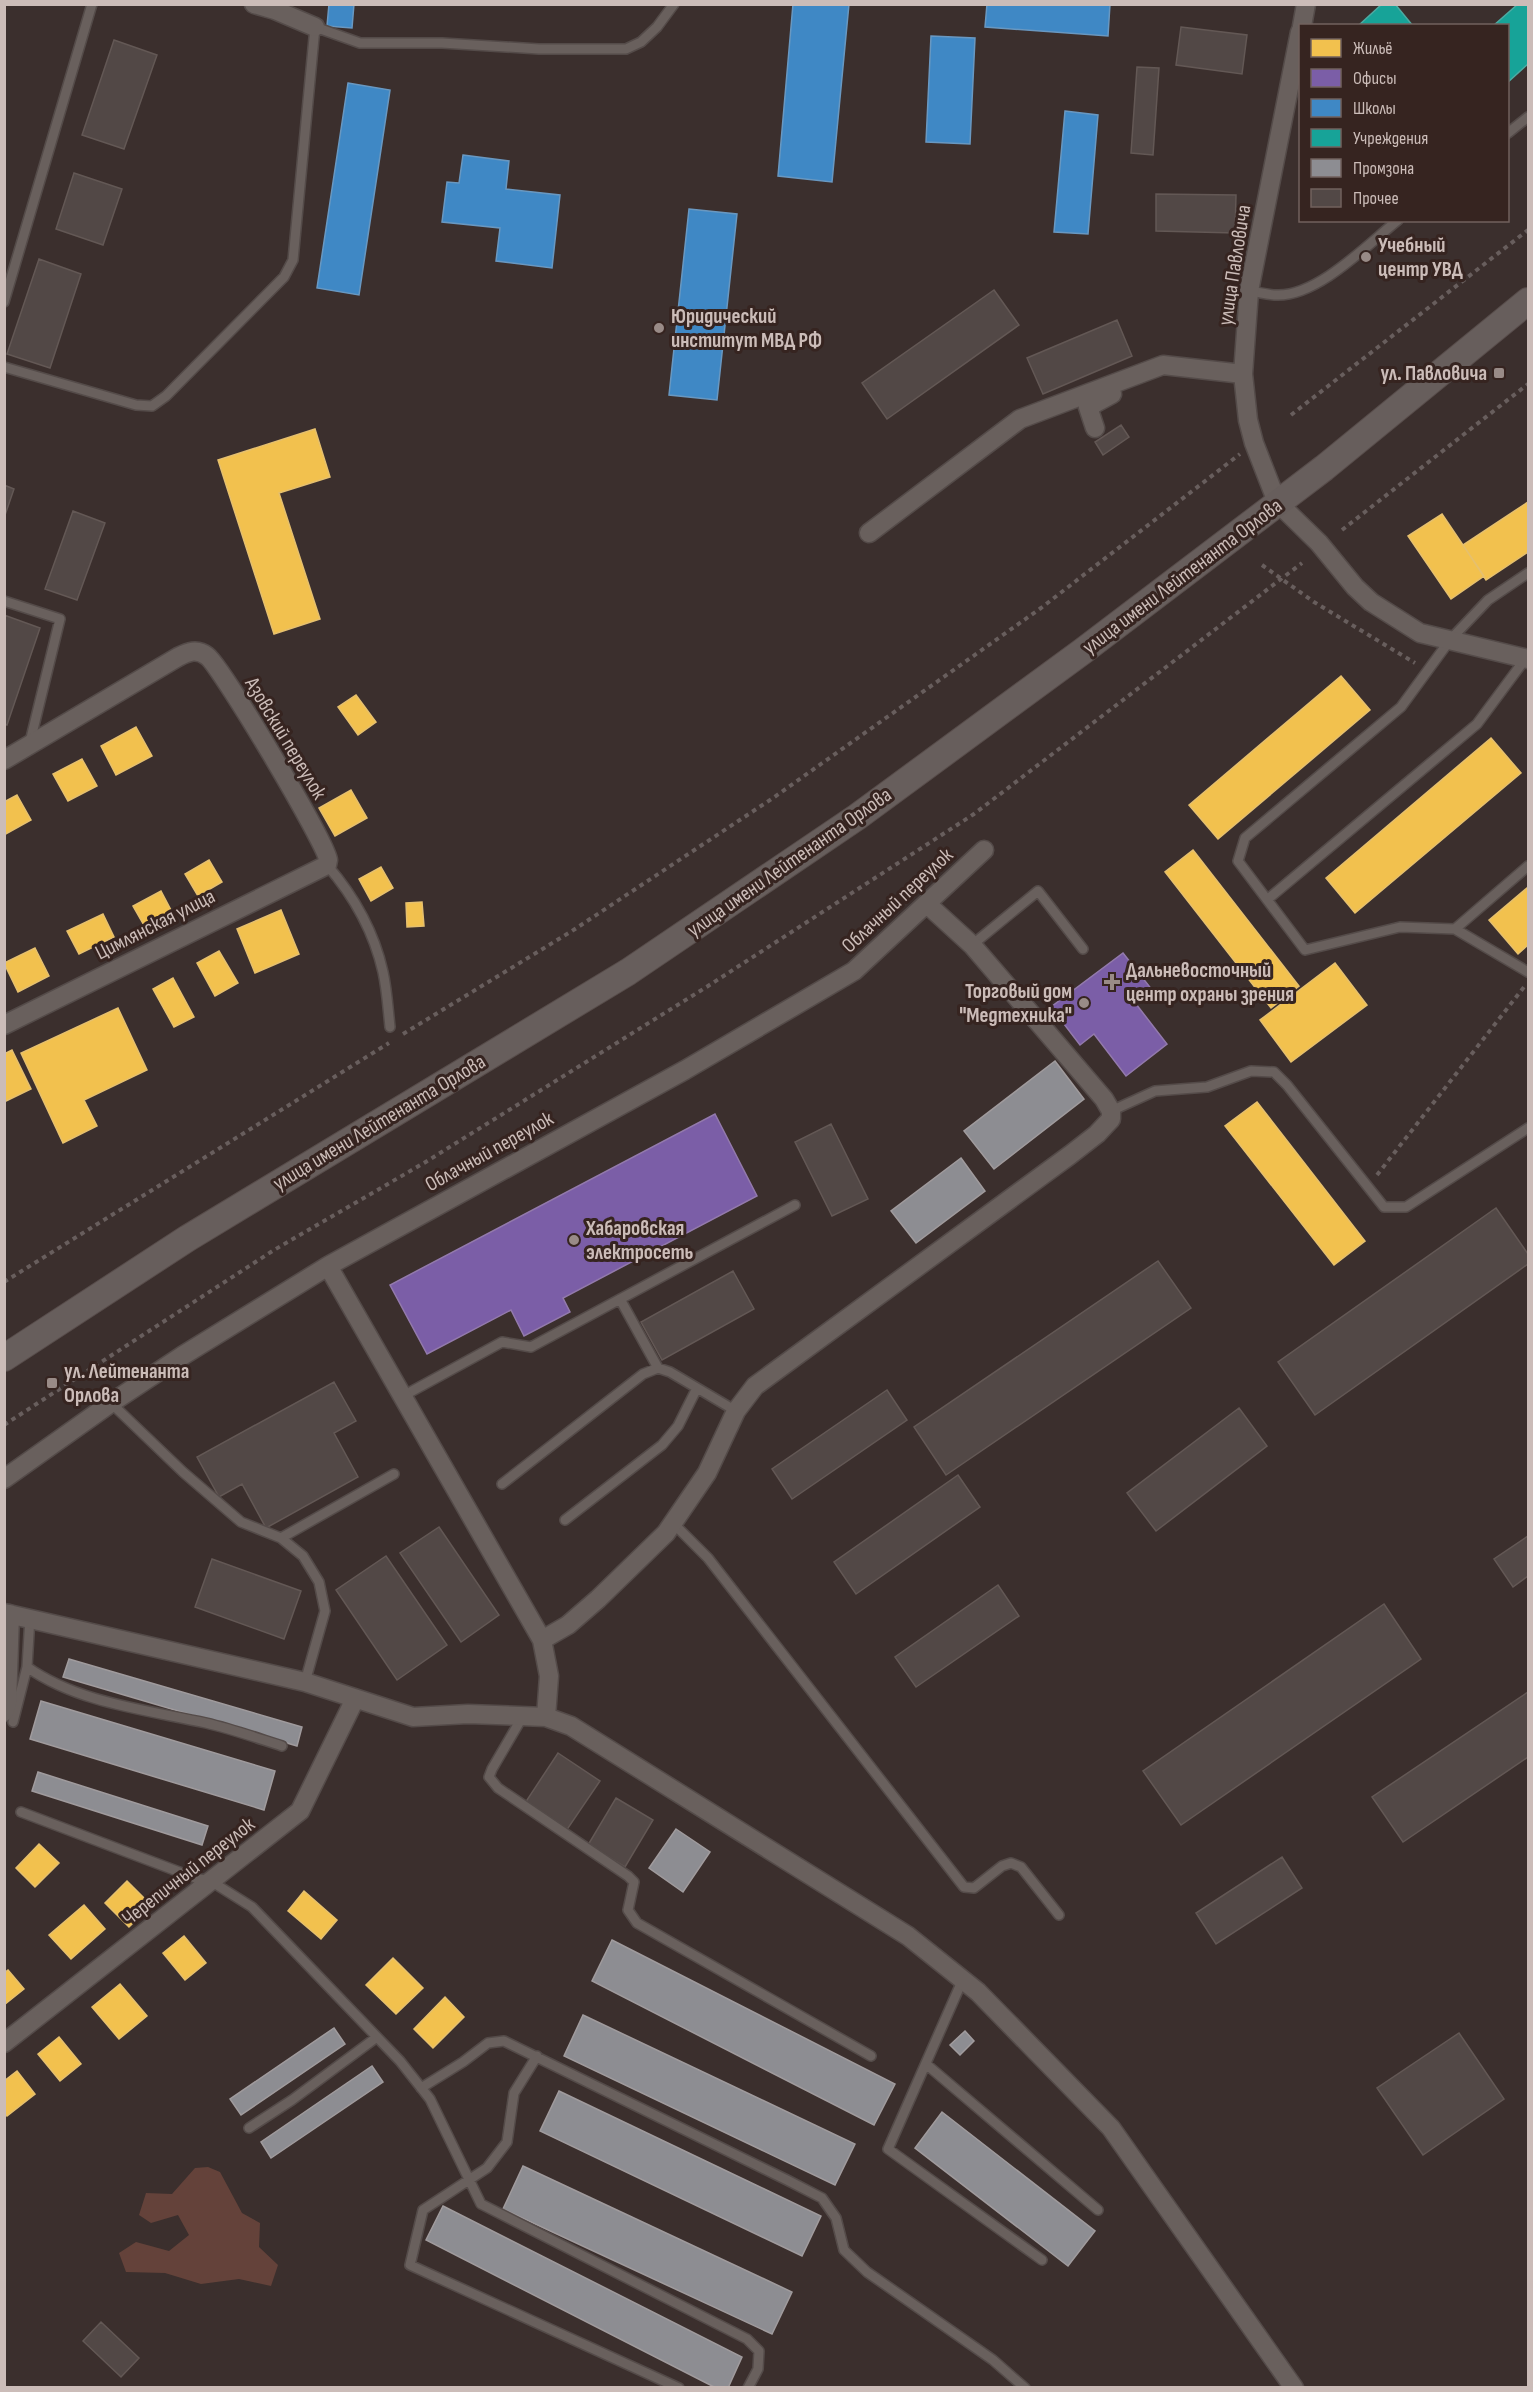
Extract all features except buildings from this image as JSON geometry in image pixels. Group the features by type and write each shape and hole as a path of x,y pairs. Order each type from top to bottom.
{"main road":[{"name":"улица имени Лейтенанта Орлова","path":"4,1358 198,1232 628,972 857,816 1083,651 1324,468 1528,301"}],"street":[{"path":"254,4 276,7 315,27"},
{"path":"1302,24 1306,4"},
{"name":"улица Павловича","path":"1277,502 1254,443 1248,420 1243,374 1249,291 1299,37"},
{"path":"869,533 1020,419 1163,365 1243,374"},
{"path":"1095,428 1089,406 1163,365"},
{"path":"1277,502 1319,543 1371,602 1420,633 1527,659"},
{"name":"Азовский переулок","path":"30,744 189,652 202,652 209,657 235,695 315,830 328,855 327,865"},
{"path":"4,760 30,744"},
{"name":"Облачный переулок","path":"4,1479 182,1356 328,1266 685,1070 854,971 984,850"},
{"name":"Цимлянская улица","path":"4,1025 327,865"},
{"path":"542,1640 568,1625 666,1533 707,1473 736,1411 755,1386 1097,1134 1111,1119 1111,1111 1104,1099 972,945 927,904"},
{"path":"328,1266 542,1640 549,1676 546,1717"},
{"path":"9,1717 7,1613 305,1682 413,1717 468,1714 546,1717 571,1726 898,1930 978,1992 1111,2128 1294,2388"},
{"name":"Черепичный переулок","path":"4,2043 209,1880 300,1811 355,1699"}],"lane":[{"path":"4,302 92,4"},
{"path":"4,367 136,405 152,406 166,396 284,277 293,260 315,27 360,43 442,43 539,49 626,49 641,42 657,27 674,4"},
{"path":"1509,132 1528,117"},
{"path":"1249,291 1278,296 1298,291 1323,280 1396,222"},
{"path":"1528,573 1488,600 1450,640 1401,707 1245,838 1238,861 1305,950 1400,927 1455,929 1528,972"},
{"path":"4,601 60,619 30,744"},
{"path":"1268,899 1477,724 1527,659"},
{"path":"327,865 345,885 365,921 382,971 390,1028"},
{"path":"1455,929 1528,866"},
{"path":"972,945 1038,891 1083,949"},
{"path":"1111,1111 1155,1091 1208,1087 1251,1071 1274,1072 1287,1085 1384,1207 1406,1207 1528,1128"},
{"path":"403,1396 502,1342 531,1347 795,1205"},
{"path":"620,1299 658,1368"},
{"path":"501,1484 643,1374 658,1368 670,1372 736,1411"},
{"path":"565,1520 662,1446 678,1426 697,1388"},
{"path":"111,1403 183,1472 241,1522 280,1538 303,1556 319,1582 325,1611 305,1682"},
{"path":"280,1538 394,1474"},
{"path":"673,1523 708,1558 964,1887 974,1888 1002,1866 1011,1863 1021,1867 1059,1915"},
{"path":"9,1717 27,1667 30,1617"},
{"path":"27,1667 48,1682 115,1704 209,1724 282,1746"},
{"path":"523,1716 489,1777 498,1788 628,1876 634,1882 628,1910 637,1923 871,2056"},
{"path":"21,1812 198,1879 209,1880 252,1907 400,2061 430,2099 481,2204 747,2339 759,2351 758,2369 748,2388"},
{"path":"963,1979 888,2149 1042,2260"},
{"path":"249,2128 292,2100 377,2037"},
{"path":"421,2088 463,2062 488,2043 504,2041 537,2056 822,2198 837,2218 844,2250 867,2272 993,2360 1025,2388"},
{"path":"537,2056 514,2092 507,2142 487,2168 423,2210 410,2265 679,2388"},
{"path":"926,2064 1098,2210"}],"path":[{"path":"1291,415 1528,231"},
{"path":"1342,530 1528,384"},
{"path":"400,1036 572,931 773,798 1041,608 1240,454"},
{"path":"4,1425 274,1250 424,1162 698,992 974,814 1302,563"},
{"path":"1262,565 1314,602 1428,671"},
{"path":"1368,1186 1528,981"},
{"path":"4,1282 390,1042"}],"shaded area":[{"path":"208,2167 220,2172 242,2213 260,2223 259,2247 278,2265 271,2286 239,2279 201,2284 165,2273 126,2272 119,2253 136,2242 169,2251 189,2235 178,2215 151,2223 139,2215 146,2193 172,2194 195,2168"}],"place":[{"name":"Учебный центр УВД","path":"1366,257"},
{"name":"Юридический институт МВД РФ","path":"659,328"},
{"name":"ул. Павловича","path":"1499,373"},
{"name":"Дальневосточный центр охраны зрения","path":"1112,982"},
{"name":"Торговый дом \"Медтехника\"","path":"1084,1003"},
{"name":"Хабаровская электросеть","path":"574,1240"},
{"name":"ул. Лейтенанта Орлова","path":"52,1383"}]}
